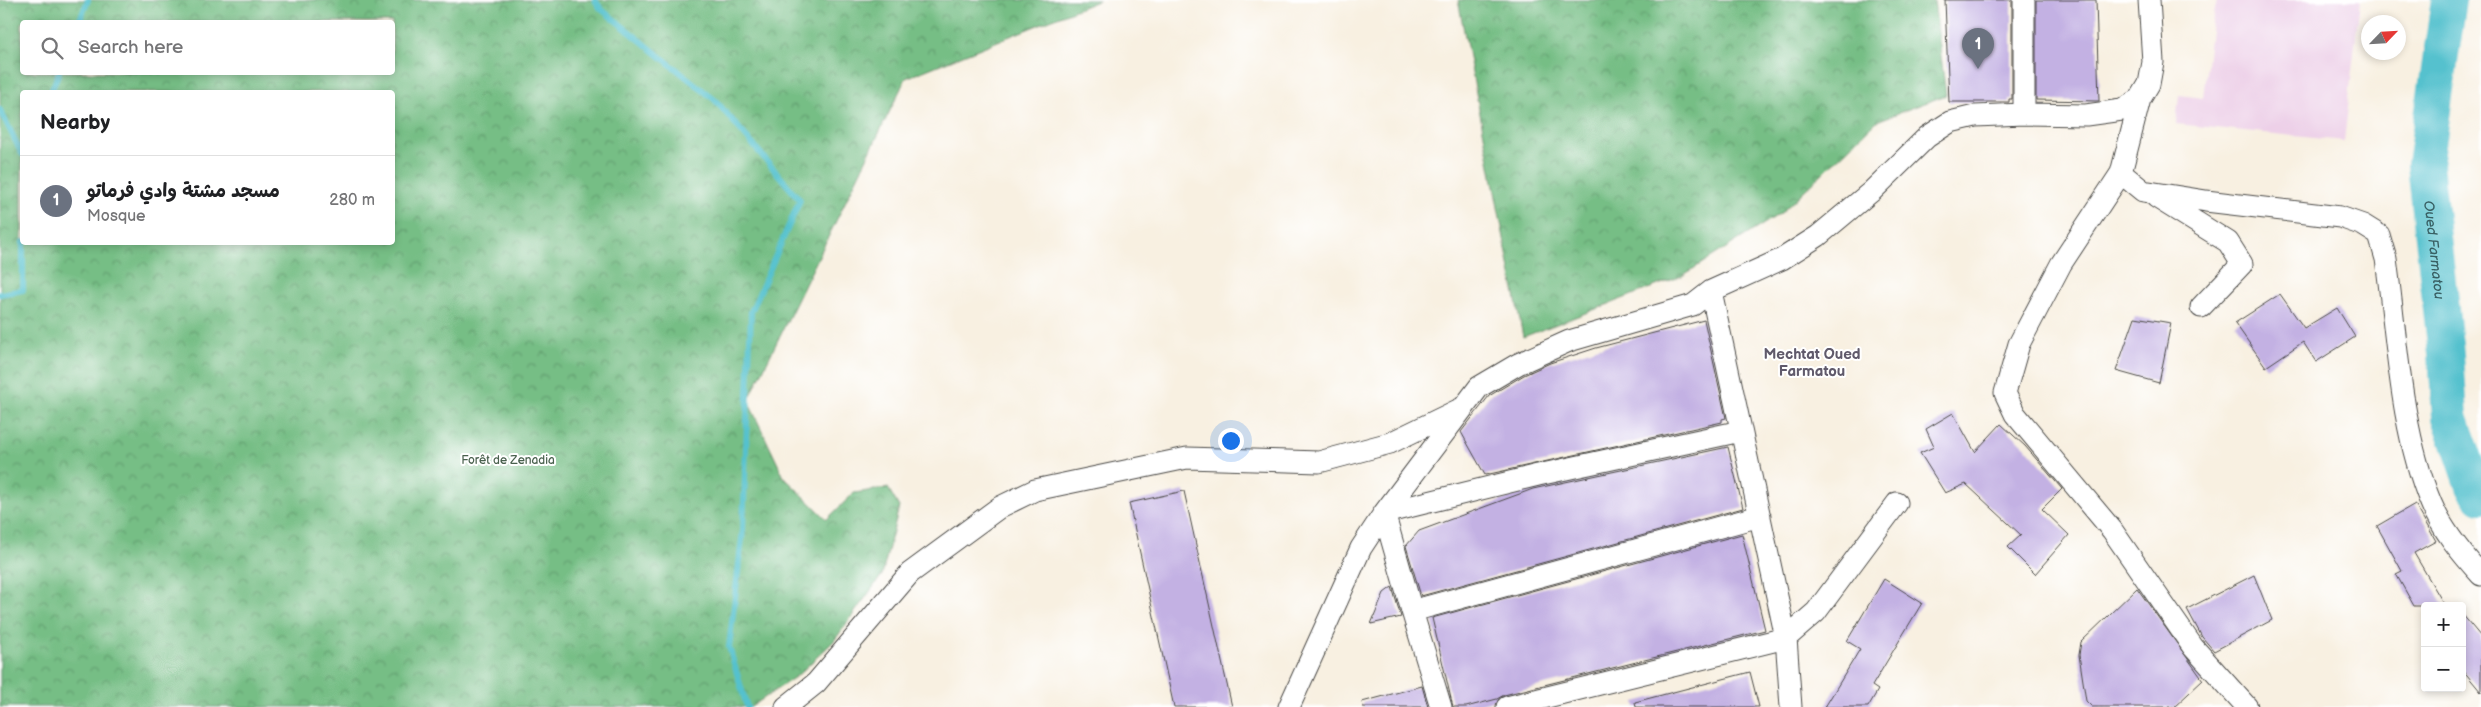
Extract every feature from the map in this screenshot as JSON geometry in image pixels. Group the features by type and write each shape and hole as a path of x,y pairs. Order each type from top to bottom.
{"street":[{"path":"2024,0 2024,114"},
{"path":"2149,0 2153,62 2150,84 2140,99 2121,173 2061,264 2042,300 2019,344 2005,393 2015,414 2112,530 2193,647 2247,707"},
{"path":"1289,707 1361,548 1384,513 1479,387 1518,364 1569,341 1693,305 1711,291 1782,259 1818,236 1865,197 1927,138 1950,122 1975,116 2024,114 2086,115 2122,110 2140,99"},
{"path":"2121,173 2143,191 2206,201 2340,217 2363,225 2379,235 2386,259 2413,452 2431,504 2458,550 2481,575"},
{"path":"2148,192 2228,242 2242,264 2201,307"},
{"path":"1711,291 1786,638 1791,707"},
{"path":"786,707 816,683 910,573 1000,507 1036,490 1187,458 1319,462 1390,443 1464,407"},
{"path":"1384,513 1538,475 1741,431"},
{"path":"1518,706 1786,638 1816,612 1897,503"},
{"path":"1384,513 1441,707"},
{"path":"1412,611 1760,516"}],"shaded area":[{"path":"2217,0 2360,0 2344,141 2176,124 2179,95 2203,98 2212,22"}],"green space":[{"name":"Forêt de Zenadia","path":"0,0 1100,0 906,78 748,401 784,477 827,519 854,493 888,488 899,507 882,575 834,641 798,675 751,707 0,707"},
{"path":"1458,0 1934,0 1946,95 1877,121 1781,213 1682,276 1523,337"}],"building":[{"path":"1945,0 2012,0 2012,99 2009,99 2009,102 1949,102"},
{"path":"2036,0 2096,0 2099,101 2036,100"},
{"path":"2280,294 2304,328 2337,308 2355,337 2316,362 2303,342 2266,367 2235,323"},
{"path":"2135,317 2171,323 2159,383 2116,371"},
{"path":"1704,320 1726,418 1722,419 1722,422 1485,475 1461,432 1489,396 1524,375 1550,363 1596,348"},
{"path":"1953,413 1975,452 2001,424 2025,446 2062,489 2042,509 2069,535 2035,574 2008,547 2021,535 1966,484 1945,493 1920,453 1934,447 1926,429"},
{"path":"1728,447 1743,508 1421,596 1406,546 1419,531 1533,489"},
{"path":"1184,491 1232,707 1174,707 1129,503"},
{"path":"2415,504 2436,541 2414,553 2443,602 2421,602 2421,606 2414,606 2396,574 2402,571 2377,526"},
{"path":"1742,534 1765,630 1504,695 1497,699 1466,707 1453,707 1432,618"},
{"path":"2254,575 2272,620 2214,651 2202,637 2187,609"},
{"path":"1884,579 1922,603 1872,686 1878,690 1868,707 1825,707 1860,649 1847,641"},
{"path":"1392,587 1401,617 1371,624 1384,593"},
{"path":"2137,588 2203,680 2174,707 2092,707 2086,701 2079,655 2081,642"},
{"path":"2466,619 2481,637 2481,692 2466,674"},
{"path":"1750,672 1759,707 1636,707 1635,702"},
{"path":"1422,686 1428,707 1363,707 1362,702"}],"waterway":[{"path":"80,20 88,0"},
{"path":"595,0 601,9 715,100 800,200 751,312 743,530 729,647 747,707"},
{"name":"Oued Farmatou","path":"2449,0 2425,165 2446,354 2450,417 2474,486 2481,496"},
{"path":"52,90 58,75"},
{"path":"0,110 20,150"},
{"path":"0,294 23,290 23,245"}],"place":[{"name":"مسجد مشتة وادي فرماتو","path":"1978,69"}],"district":[{"name":"Mechtat Oued Farmatou","path":"1812,362"}]}
